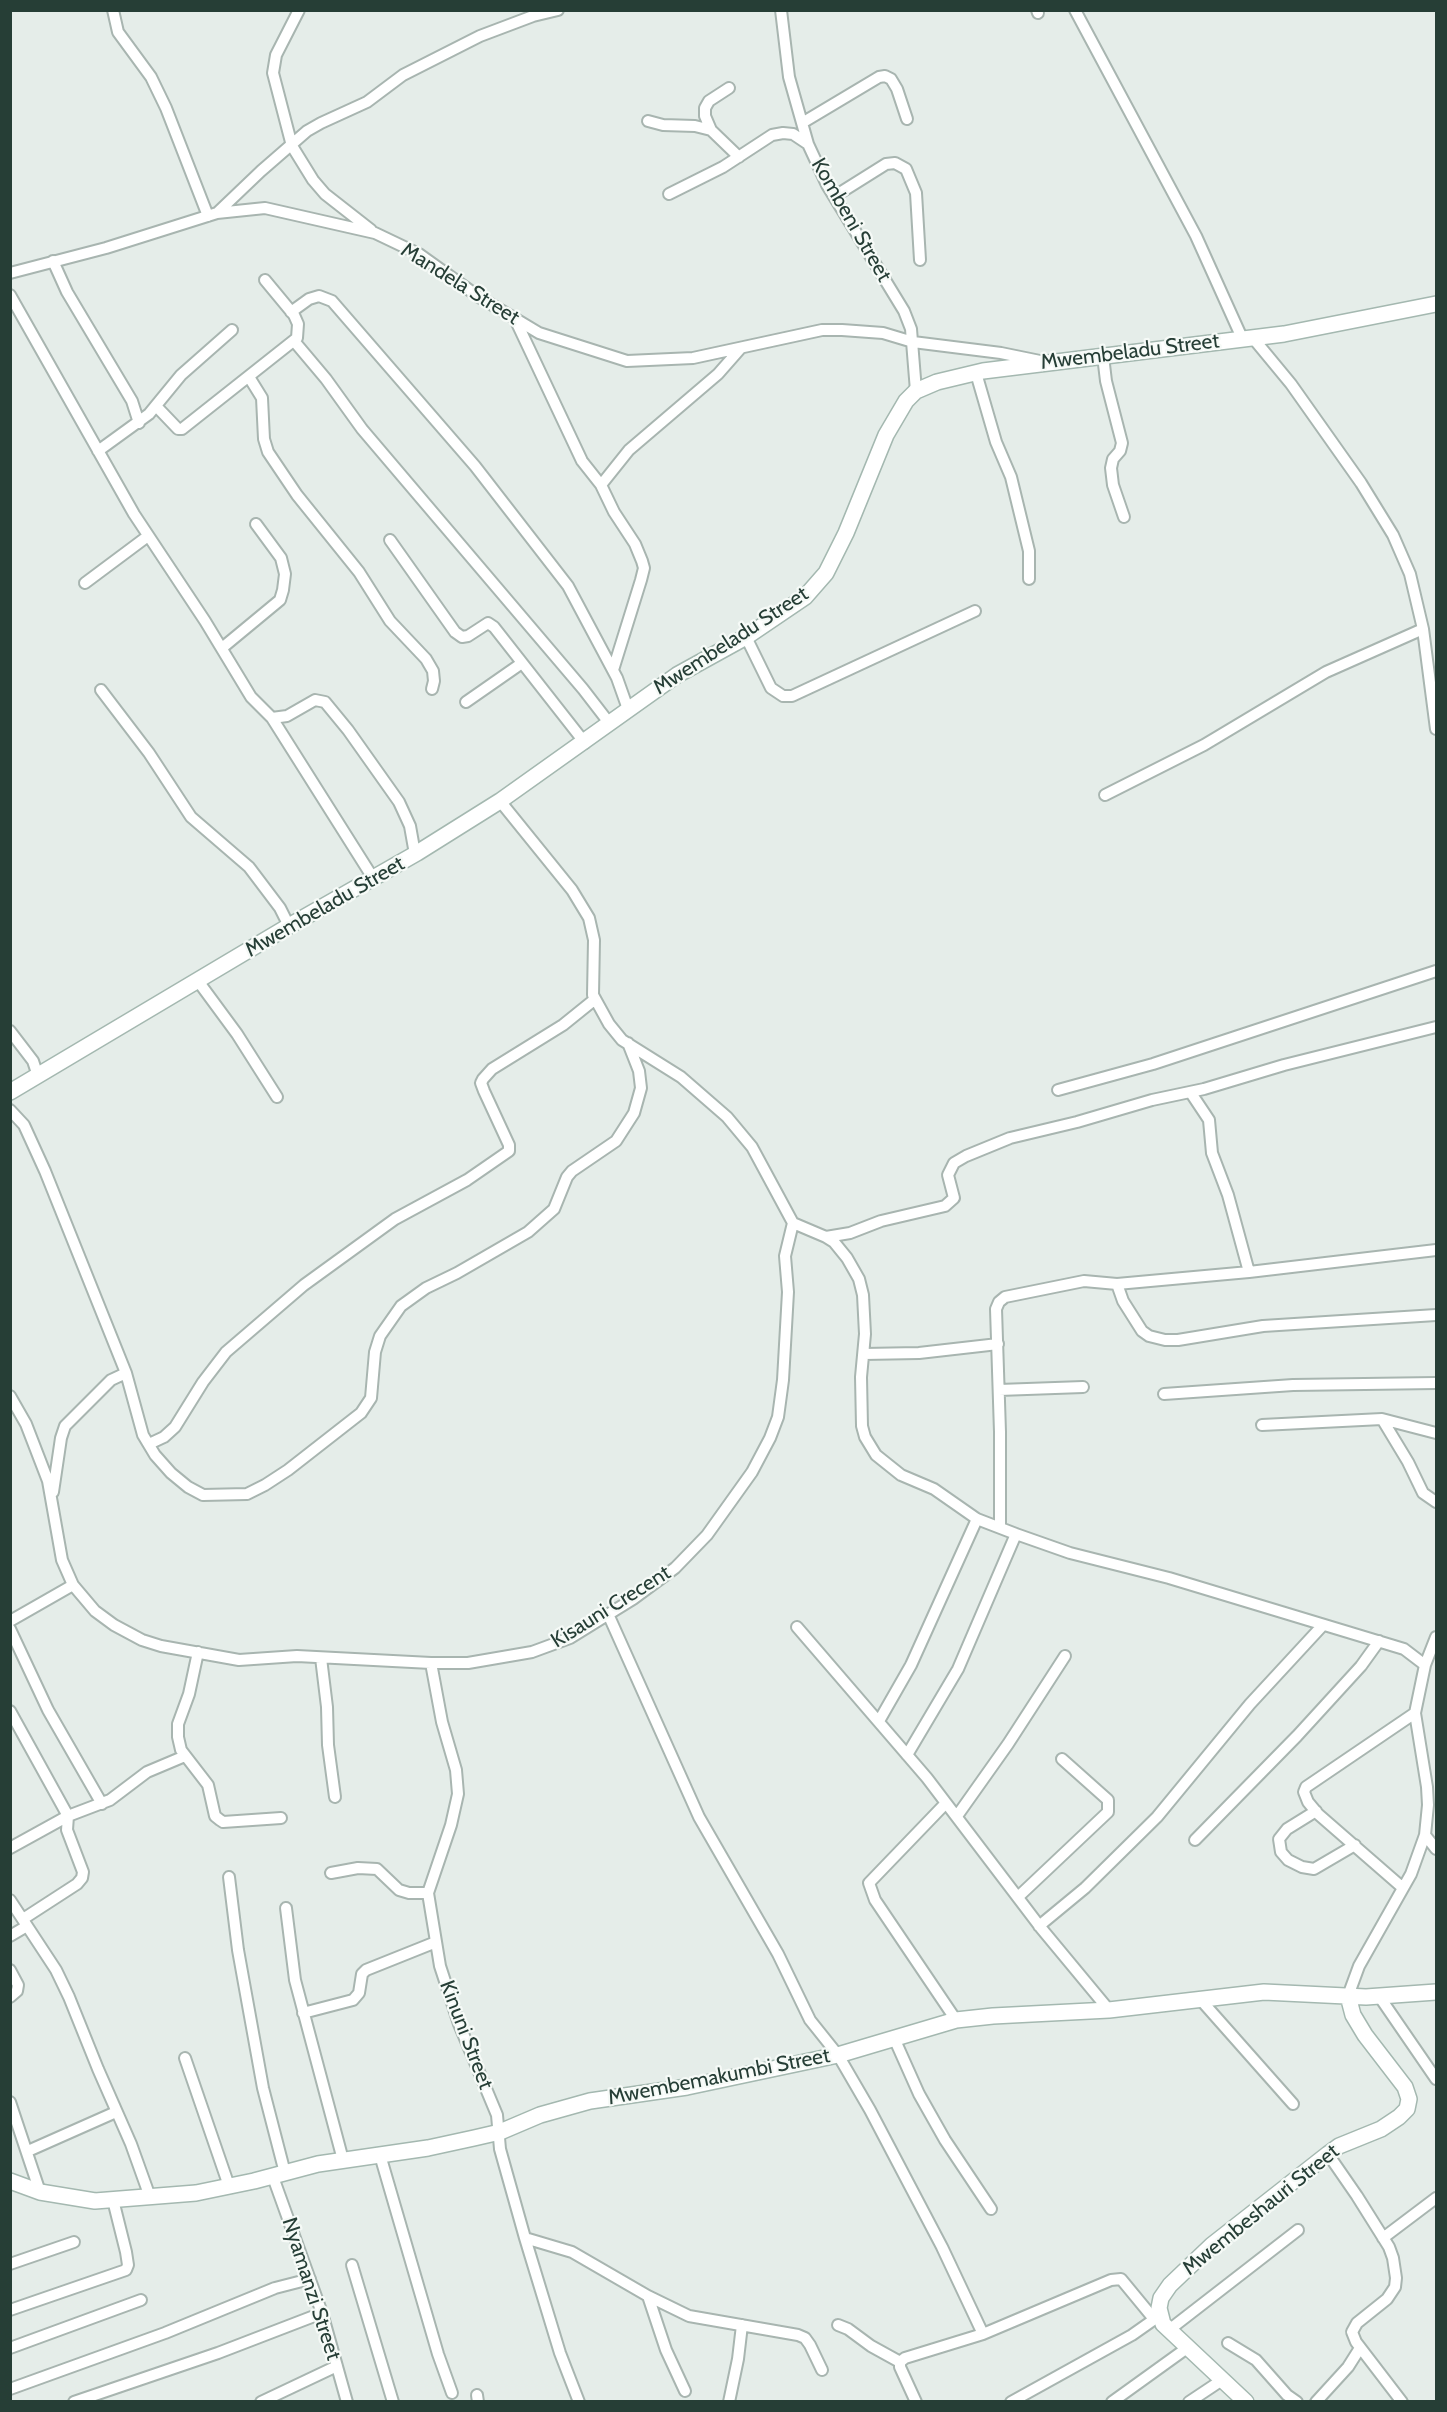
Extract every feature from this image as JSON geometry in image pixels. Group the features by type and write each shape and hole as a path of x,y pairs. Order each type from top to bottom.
{"street":[{"path":"113,10 118,32 151,77 166,108 212,215 307,131 335,115 367,102 403,75 480,36 533,16 558,10"},
{"path":"299,10 276,55 273,73 292,146 313,180 325,194 375,233"},
{"name":"Kombeni Street","path":"781,10 789,77 808,144 817,165 904,311 913,342 916,392"},
{"path":"1075,10 1196,236 1247,338 1291,384 1362,483 1393,535 1410,574 1423,628 1437,729"},
{"path":"802,123 879,77 885,76 891,79 897,89 907,119"},
{"path":"729,88 716,95 705,108 705,116 711,130 739,157"},
{"path":"648,121 663,125 695,126 711,130"},
{"path":"669,194 739,157 772,135 793,134 808,144"},
{"path":"835,196 886,164 896,163 906,169 916,193 920,260"},
{"name":"Mandela Street","path":"10,273 106,248 212,215 265,208 375,233 419,254 478,297 539,333 627,361 693,358 740,350 822,330 859,330 883,333 913,342 1001,353 1045,363"},
{"path":"53,261 67,292 132,401 138,423"},
{"path":"156,406 178,429 182,429 294,340 299,331 298,324 266,280"},
{"path":"10,295 148,536 222,648 251,697 272,718 374,878"},
{"path":"291,312 309,299 319,296 332,301 498,493 568,586 596,634 628,709"},
{"name":"Mwembeladu Street","path":"10,1092 415,854 500,801 585,743 677,675 746,637 805,597 826,573 846,533 886,435 906,401 916,392 937,382 976,373 1247,338 1383,316 1437,304"},
{"path":"516,320 582,461 601,484 614,512 635,544 644,568 613,670"},
{"path":"98,451 138,423 156,406 181,375 232,330"},
{"path":"294,340 362,429 583,689 610,724"},
{"path":"601,484 629,450 717,375 740,350"},
{"path":"1103,356 1106,381 1122,443 1111,468 1113,485 1124,517"},
{"path":"976,373 996,442 1011,477 1029,551 1029,579"},
{"path":"249,377 262,398 264,439 268,452 297,495 359,572 390,621 426,659 432,671 434,681 432,689"},
{"path":"222,648 280,600 283,590 285,574 281,558 256,524"},
{"path":"85,583 148,536"},
{"path":"390,540 455,632 462,637 468,636 488,623 494,627 585,743"},
{"path":"746,637 771,688 783,696 792,696 975,611"},
{"path":"1105,795 1204,745 1326,672 1423,628"},
{"path":"466,702 522,663"},
{"path":"101,690 149,753 191,817 249,867 280,908 289,926"},
{"path":"272,718 287,716 315,700 325,702 348,730 399,802 410,826 415,854"},
{"path":"500,801 572,890 589,918 594,940 591,988 594,1000 619,1038 681,1077 727,1117 752,1147 793,1223 826,1238 839,1247 859,1279 865,1305 861,1377 862,1426 869,1446 888,1465 901,1475 934,1489 977,1519 1016,1534 1070,1552 1169,1578 1404,1649 1425,1665"},
{"path":"1058,1090 1153,1064 1437,971"},
{"path":"198,981 237,1034 277,1097"},
{"path":"149,1444 164,1437 175,1427 202,1382 226,1352 286,1300 395,1220 467,1180 508,1151 509,1145 483,1091 481,1083 483,1079 492,1069 563,1025 594,1000"},
{"path":"826,1238 949,1204 954,1195 948,1175 954,1163 1010,1138 1077,1122 1152,1100 1191,1093 1284,1065 1437,1027"},
{"path":"10,1031 33,1061 38,1076"},
{"path":"10,1110 24,1125 35,1149 126,1373 138,1420 149,1444 171,1473 188,1487 203,1495 247,1494 288,1470 361,1413 371,1398 375,1352 380,1336 401,1306 426,1288 485,1258 528,1232 554,1209 567,1177 572,1171 616,1142 634,1113 641,1088 639,1071 628,1043"},
{"path":"1191,1093 1209,1120 1212,1153 1228,1195 1249,1272"},
{"name":"Kisauni Crecent","path":"10,1396 26,1424 48,1481 62,1560 73,1585 95,1611 128,1634 162,1647 239,1660 297,1656 431,1663 468,1662 532,1652 570,1638 666,1576 699,1544 747,1479 770,1438 778,1417 783,1380 788,1292 785,1256 792,1235 793,1223"},
{"path":"1000,1527 996,1309 1005,1297 1084,1281 1117,1284 1249,1272 1437,1250"},
{"path":"1117,1284 1123,1301 1142,1330 1149,1336 1165,1340 1178,1340 1263,1326 1437,1314"},
{"path":"864,1354 919,1353 998,1344"},
{"path":"51,1502 65,1426 111,1380 126,1373"},
{"path":"1164,1394 1293,1385 1437,1383"},
{"path":"999,1390 1083,1387"},
{"path":"1382,1419 1408,1462 1422,1493 1437,1502"},
{"path":"1262,1425 1382,1419 1437,1433"},
{"path":"879,1721 911,1665 977,1519"},
{"path":"907,1755 958,1669 1016,1534"},
{"path":"10,1621 73,1585"},
{"path":"608,1614 704,1825 778,1954 810,2020 838,2055 870,2110 942,2247 983,2334"},
{"path":"1039,1926 1084,1888 1157,1817 1250,1704 1323,1625"},
{"path":"797,1627 879,1721 957,1816 1039,1926 1108,2010"},
{"path":"10,1629 48,1710 102,1804"},
{"path":"1348,1996 1359,1966 1418,1858 1425,1835 1427,1787 1415,1713 1425,1665 1437,1637"},
{"path":"1195,1840 1305,1727 1361,1666 1379,1641"},
{"path":"198,1652 189,1694 178,1724 178,1737 185,1756 208,1785 215,1816 220,1820 224,1822 281,1818"},
{"path":"957,1816 1008,1744 1065,1656"},
{"path":"321,1658 335,1797"},
{"name":"Kinuni Street","path":"431,1663 442,1722 456,1770 458,1794 451,1826 428,1893 440,1966 452,2005 494,2108 500,2132 500,2149 525,2238 560,2353 579,2402"},
{"path":"10,1711 68,1815 68,1830 83,1872 82,1878 10,1936"},
{"path":"1403,1888 1316,1811 1305,1796 1306,1787 1415,1713"},
{"path":"10,1848 68,1815 110,1800 147,1772 185,1756"},
{"path":"1018,1897 1108,1812 1108,1800 1062,1759"},
{"path":"946,1803 869,1883 875,1900 956,2020"},
{"path":"1316,1811 1287,1829 1279,1839 1281,1852 1288,1860 1302,1867 1314,1869 1355,1845"},
{"path":"1425,1835 1437,1849"},
{"path":"331,1873 358,1868 377,1869 399,1890 408,1893 428,1893"},
{"name":"Nyamanzi Street","path":"230,1877 238,1950 279,2175 347,2402"},
{"path":"10,1900 56,1970 69,1997 131,2144 150,2197"},
{"path":"286,1908 295,1980 343,2160"},
{"path":"303,2013 353,2000 359,1993 362,1974 366,1970 436,1942"},
{"path":"10,1970 18,1985 17,1991 10,1997"},
{"name":"Mwembemakumbi Street","path":"10,2181 40,2192 70,2199 113,2200 196,2193 343,2160 443,2145 500,2132 540,2115 590,2101 687,2087 838,2055 956,2020 1108,2010 1264,1992 1379,1996 1437,1992"},
{"name":"Mwembeshauri Street","path":"1157,2317 1161,2298 1170,2285 1238,2223 1339,2146 1381,2129 1407,2109 1409,2099 1405,2087 1365,2035 1353,2015 1348,1996"},
{"path":"1379,1996 1437,2079"},
{"path":"1200,1999 1293,2104"},
{"path":"894,2038 912,2079 945,2140 991,2209"},
{"path":"185,2058 230,2186"},
{"path":"10,2102 40,2192"},
{"path":"27,2151 116,2112"},
{"path":"1328,2154 1383,2238 1393,2258 1395,2287 1387,2299 1354,2327 1352,2332 1360,2348 1401,2402"},
{"path":"380,2155 452,2393"},
{"path":"1383,2238 1437,2198"},
{"path":"10,2310 126,2270 128,2265 126,2252 113,2200"},
{"path":"1169,2330 1298,2230"},
{"path":"525,2238 572,2252 648,2296 689,2316 786,2332 805,2338 817,2356 822,2370"},
{"path":"10,2264 74,2242"},
{"path":"352,2265 393,2402"},
{"path":"900,2362 905,2358 983,2334 1119,2278 1187,2348 1246,2402"},
{"path":"10,2389 149,2339 275,2288 310,2279"},
{"path":"648,2296 666,2350 686,2391"},
{"path":"10,2348 141,2300"},
{"path":"74,2402 208,2356 322,2313"},
{"path":"1011,2402 1124,2340 1157,2317"},
{"path":"729,2402 735,2380 742,2325"},
{"path":"838,2325 900,2362 906,2382 916,2402"},
{"path":"1228,2343 1256,2360 1287,2396 1297,2402"},
{"path":"1112,2402 1187,2348"},
{"path":"1322,2399 1360,2348"},
{"path":"261,2402 337,2366"},
{"path":"1189,2402 1222,2380"}]}
